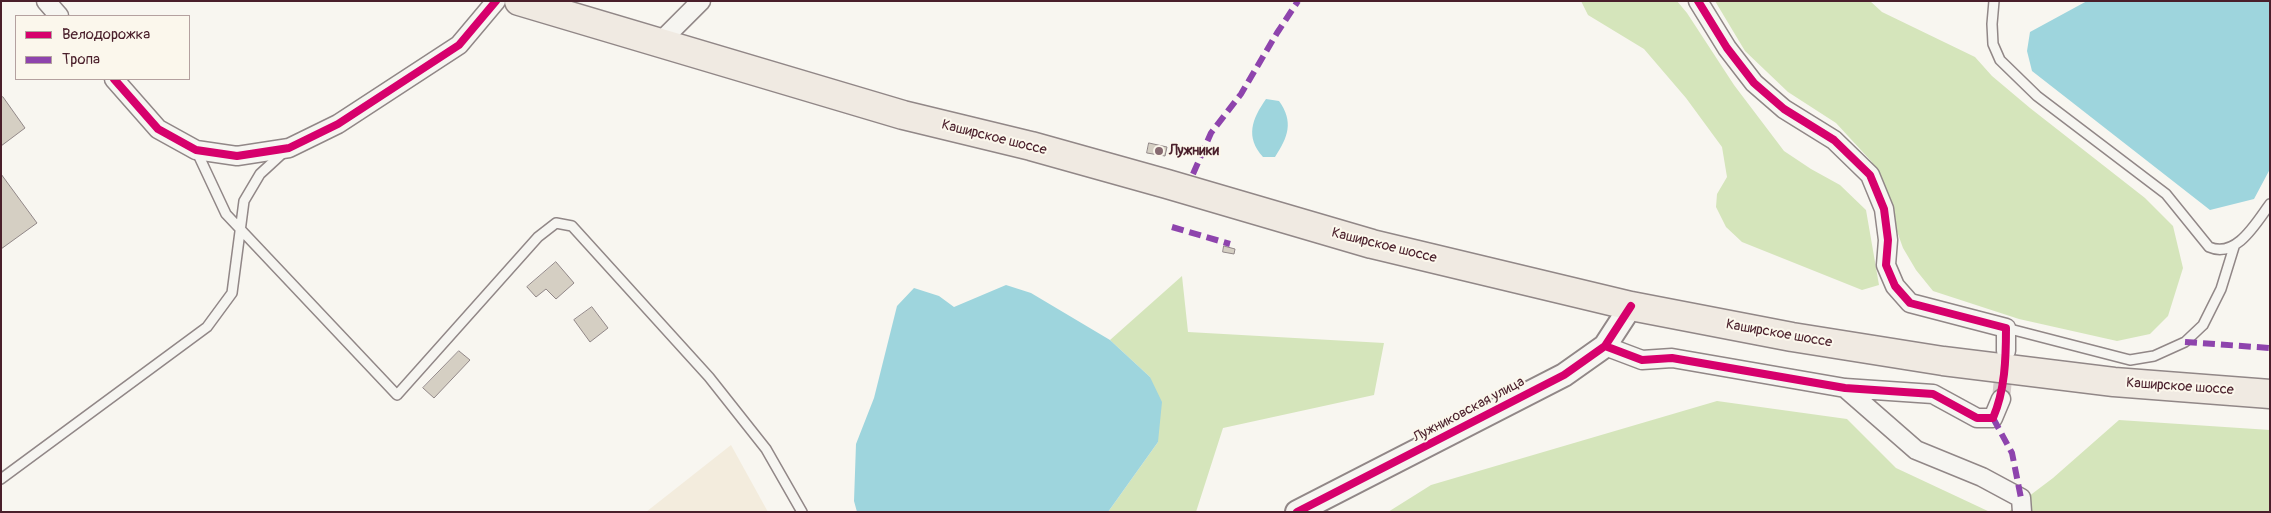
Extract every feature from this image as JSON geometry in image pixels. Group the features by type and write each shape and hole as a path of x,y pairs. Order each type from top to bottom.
{"main road":[{"name":"Каширское шоссе","path":"519,1 902,115 1031,146 1372,244 1631,306 1792,338 1943,361 2114,382 2270,394"}],"street":[{"path":"46,1 58,15"},
{"path":"115,80 158,129 196,150 237,156 289,148 338,124 460,44 496,1"},
{"path":"660,42 701,1"},
{"path":"1698,1 1727,48 1754,83 1784,109 1834,140 1870,175 1884,209 1888,240 1886,265 1895,286 1910,303 2006,328 2006,351"},
{"name":"Лужниковская улица","path":"1298,512 1564,374 1605,346 1631,306"},
{"path":"1605,346 1642,360 1672,358 1845,388 1933,394 1977,418 1993,418 2001,399"},
{"path":"1845,388 1916,450 1982,477 2021,498 2022,512"}],"lane":[{"path":"1994,1 1993,44 2000,60 2015,76 2037,96 2166,194 2209,247 2217,250 2234,247"},
{"path":"1,479 207,327 232,293 242,231 244,201 260,174 289,148"},
{"path":"196,150 226,214 397,395 538,237 556,223 572,226 726,398 766,449 802,512"},
{"path":"2006,328 2130,360 2154,356 2185,342 2203,325 2221,289 2234,247 2257,223 2270,204"}],"shaded area":[{"path":"731,445 768,512 646,512"}],"green space":[{"path":"1581,1 1677,1 1687,13 1734,85 1784,151 1840,185 1866,210 1879,285 1862,290 1742,242 1726,227 1716,207 1717,194 1727,177 1722,147 1686,98 1644,49 1588,15"},
{"path":"1715,1 1870,1 1882,12 1975,57 1992,76 2145,198 2173,226 2183,268 2168,316 2150,334 2117,341 2019,319 1933,291 1916,270 1903,248 1872,162 1836,123 1788,92 1745,51"},
{"path":"1182,276 1188,332 1384,343 1374,395 1223,428 1196,512 1108,512 1158,442 1150,377 1110,340"},
{"path":"1717,401 1847,419 1896,468 1990,512 1388,512 1431,485"},
{"path":"2119,420 2270,430 2270,512 2008,512 2053,478"}],"water":[{"path":"2087,1 2270,1 2270,169 2254,199 2210,210 2032,71 2027,51 2030,32"},
{"path":"1266,99 1279,101 1287,116 1288,129 1286,136 1275,157 1263,157 1257,150 1252,135 1254,121"},
{"path":"1006,285 1031,293 1110,340 1150,377 1162,402 1158,442 1108,512 857,512 854,501 856,444 874,398 897,306 914,288 939,296 954,307"}],"building":[{"path":"3,97 25,128 1,146 1,98"},
{"path":"1149,143 1167,147 1165,156 1147,153"},
{"path":"1,174 37,223 1,249"},
{"path":"1224,246 1235,249 1234,254 1223,252"},
{"path":"556,262 574,283 556,299 546,289 536,297 527,287"},
{"path":"592,307 608,328 590,342 574,320"},
{"path":"459,351 470,360 434,398 423,388"}],"tunnel":[{"path":"2001,399 2005,359"}],"marked path":[{"path":"1193,174 1211,133 1241,94 1298,1"},
{"path":"1172,227 1230,244"},
{"path":"2185,342 2270,348"},
{"path":"1993,418 2012,453 2021,498"}],"cycle path":[{"path":"115,80 158,129 196,150 237,156 289,148 338,124 459,45 496,1"},
{"path":"1605,346 1642,360 1672,358 1845,388 1933,394 1977,418 1993,418 2000,396 2005,363 2006,328 1910,303 1895,286 1886,265 1888,240 1884,209 1870,175 1834,140 1784,109 1754,83 1727,48 1698,1"},
{"path":"1297,512 1564,375 1605,346 1631,306"}],"place":[{"name":"Лужники","path":"1159,151"}]}
